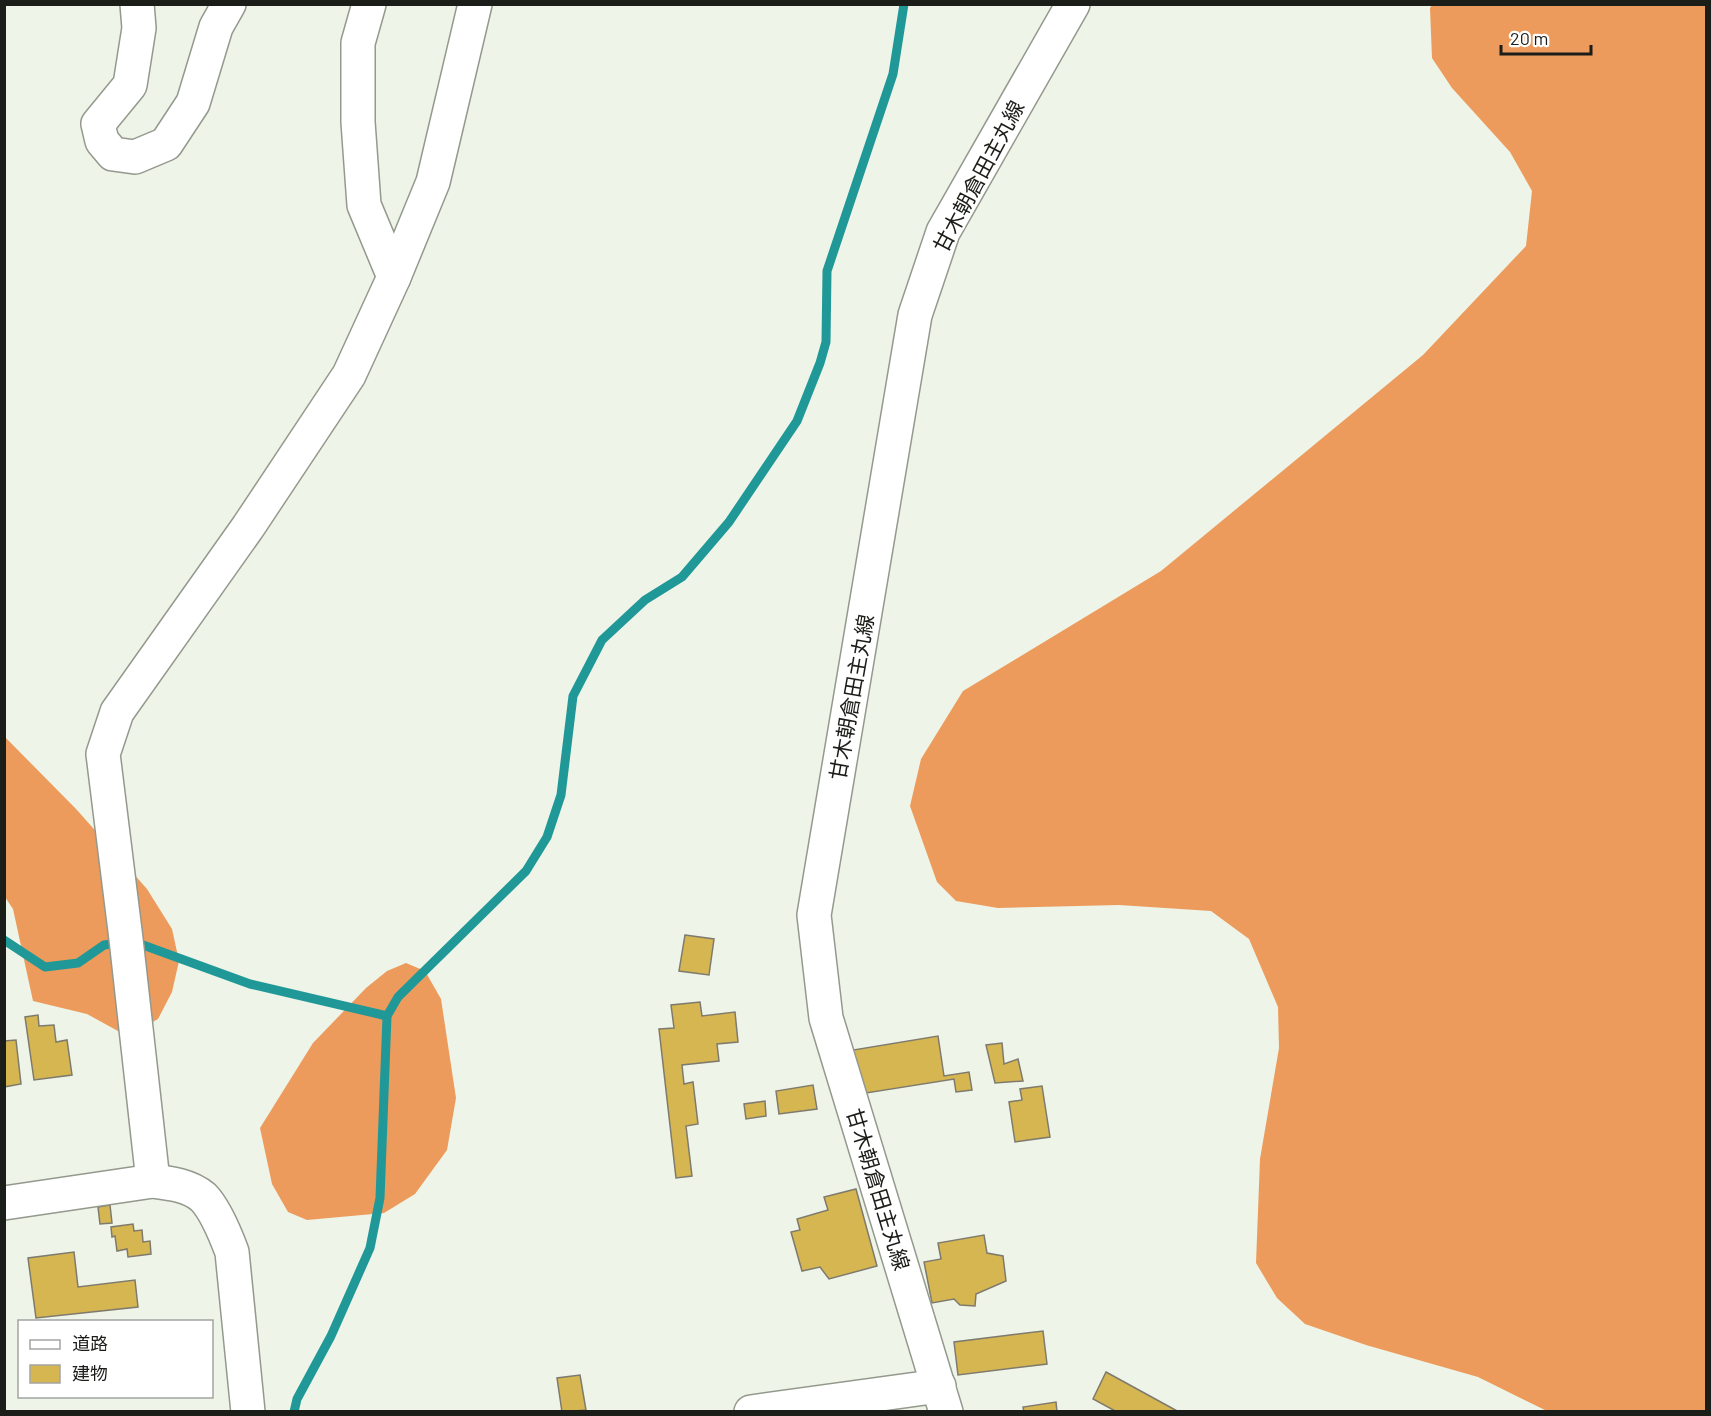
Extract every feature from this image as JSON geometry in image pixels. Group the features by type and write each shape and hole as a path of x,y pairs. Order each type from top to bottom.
{"street":[{"path":"137,4 140,28 130,85 98,124 102,141 113,154 135,157 166,144 193,103 216,27 229,4"},
{"path":"369,4 358,43 358,122 364,205 394,277"},
{"path":"153,1181 103,754 117,712 248,527 349,375 394,277 433,182 475,4"},
{"name":"甘木朝倉田主丸線","path":"942,1399 826,1018 814,915 915,315 943,232 1073,4"},
{"path":"4,1203 153,1181 176,1184 202,1197 223,1228 232,1252 248,1412"},
{"path":"751,1412 942,1399"}],"shaded area":[{"path":"1432,5 1706,5 1706,1411 1547,1411 1478,1377 1366,1345 1305,1324 1277,1298 1256,1263 1260,1159 1279,1048 1278,1007 1249,939 1211,911 1119,905 998,908 956,901 937,882 910,806 921,759 963,691 1161,571 1423,355 1526,246 1532,191 1510,152 1452,88 1432,58 1430,8"},
{"path":"4,736 77,810 147,889 172,929 179,961 172,992 158,1019 127,1036 87,1014 33,1001 13,909 5,897"},
{"path":"406,963 425,971 441,999 456,1098 447,1150 415,1194 384,1213 307,1220 288,1212 272,1184 260,1128 313,1043 366,988 387,971"}],"building":[{"path":"685,935 714,939 709,975 679,971"},
{"path":"700,1002 702,1016 735,1012 738,1042 717,1044 719,1061 682,1065 684,1084 693,1082 698,1124 686,1126 692,1176 676,1178 659,1029 674,1028 671,1005"},
{"path":"38,1015 39,1026 54,1025 56,1042 67,1040 72,1075 34,1080 25,1017"},
{"path":"938,1036 944,1076 969,1072 972,1090 956,1092 954,1079 860,1094 853,1050"},
{"path":"16,1040 21,1084 4,1087 4,1041"},
{"path":"1002,1043 1004,1064 1018,1059 1023,1081 995,1083 986,1045"},
{"path":"813,1085 817,1109 779,1114 776,1091"},
{"path":"1042,1086 1050,1137 1015,1142 1009,1102 1022,1100 1020,1089"},
{"path":"765,1101 766,1116 746,1119 744,1104"},
{"path":"856,1189 877,1266 829,1279 820,1267 802,1271 791,1232 800,1230 797,1219 828,1210 824,1197"},
{"path":"110,1205 112,1223 100,1224 98,1207"},
{"path":"133,1224 134,1231 142,1230 143,1242 150,1241 151,1254 128,1257 127,1249 117,1251 111,1227"},
{"path":"984,1235 987,1253 1003,1256 1006,1281 976,1294 975,1306 960,1305 954,1299 932,1303 924,1262 941,1259 938,1243"},
{"path":"74,1252 78,1287 135,1280 138,1307 36,1318 28,1258"},
{"path":"1043,1331 1047,1364 958,1375 954,1342"},
{"path":"1106,1372 1179,1412 1117,1412 1093,1399"},
{"path":"580,1375 586,1410 562,1412 557,1378"},
{"path":"1056,1402 1057,1412 1024,1412 1023,1407"}],"waterway":[{"path":"294,1412 297,1399 331,1336 370,1248 380,1198 387,1016 398,997 526,871 547,837 561,795 573,696 602,640 645,600 682,577 729,522 797,421 826,342 827,271 893,74 904,4"},
{"path":"4,940 45,967 78,963 104,945 132,941 250,984 387,1016"}]}
